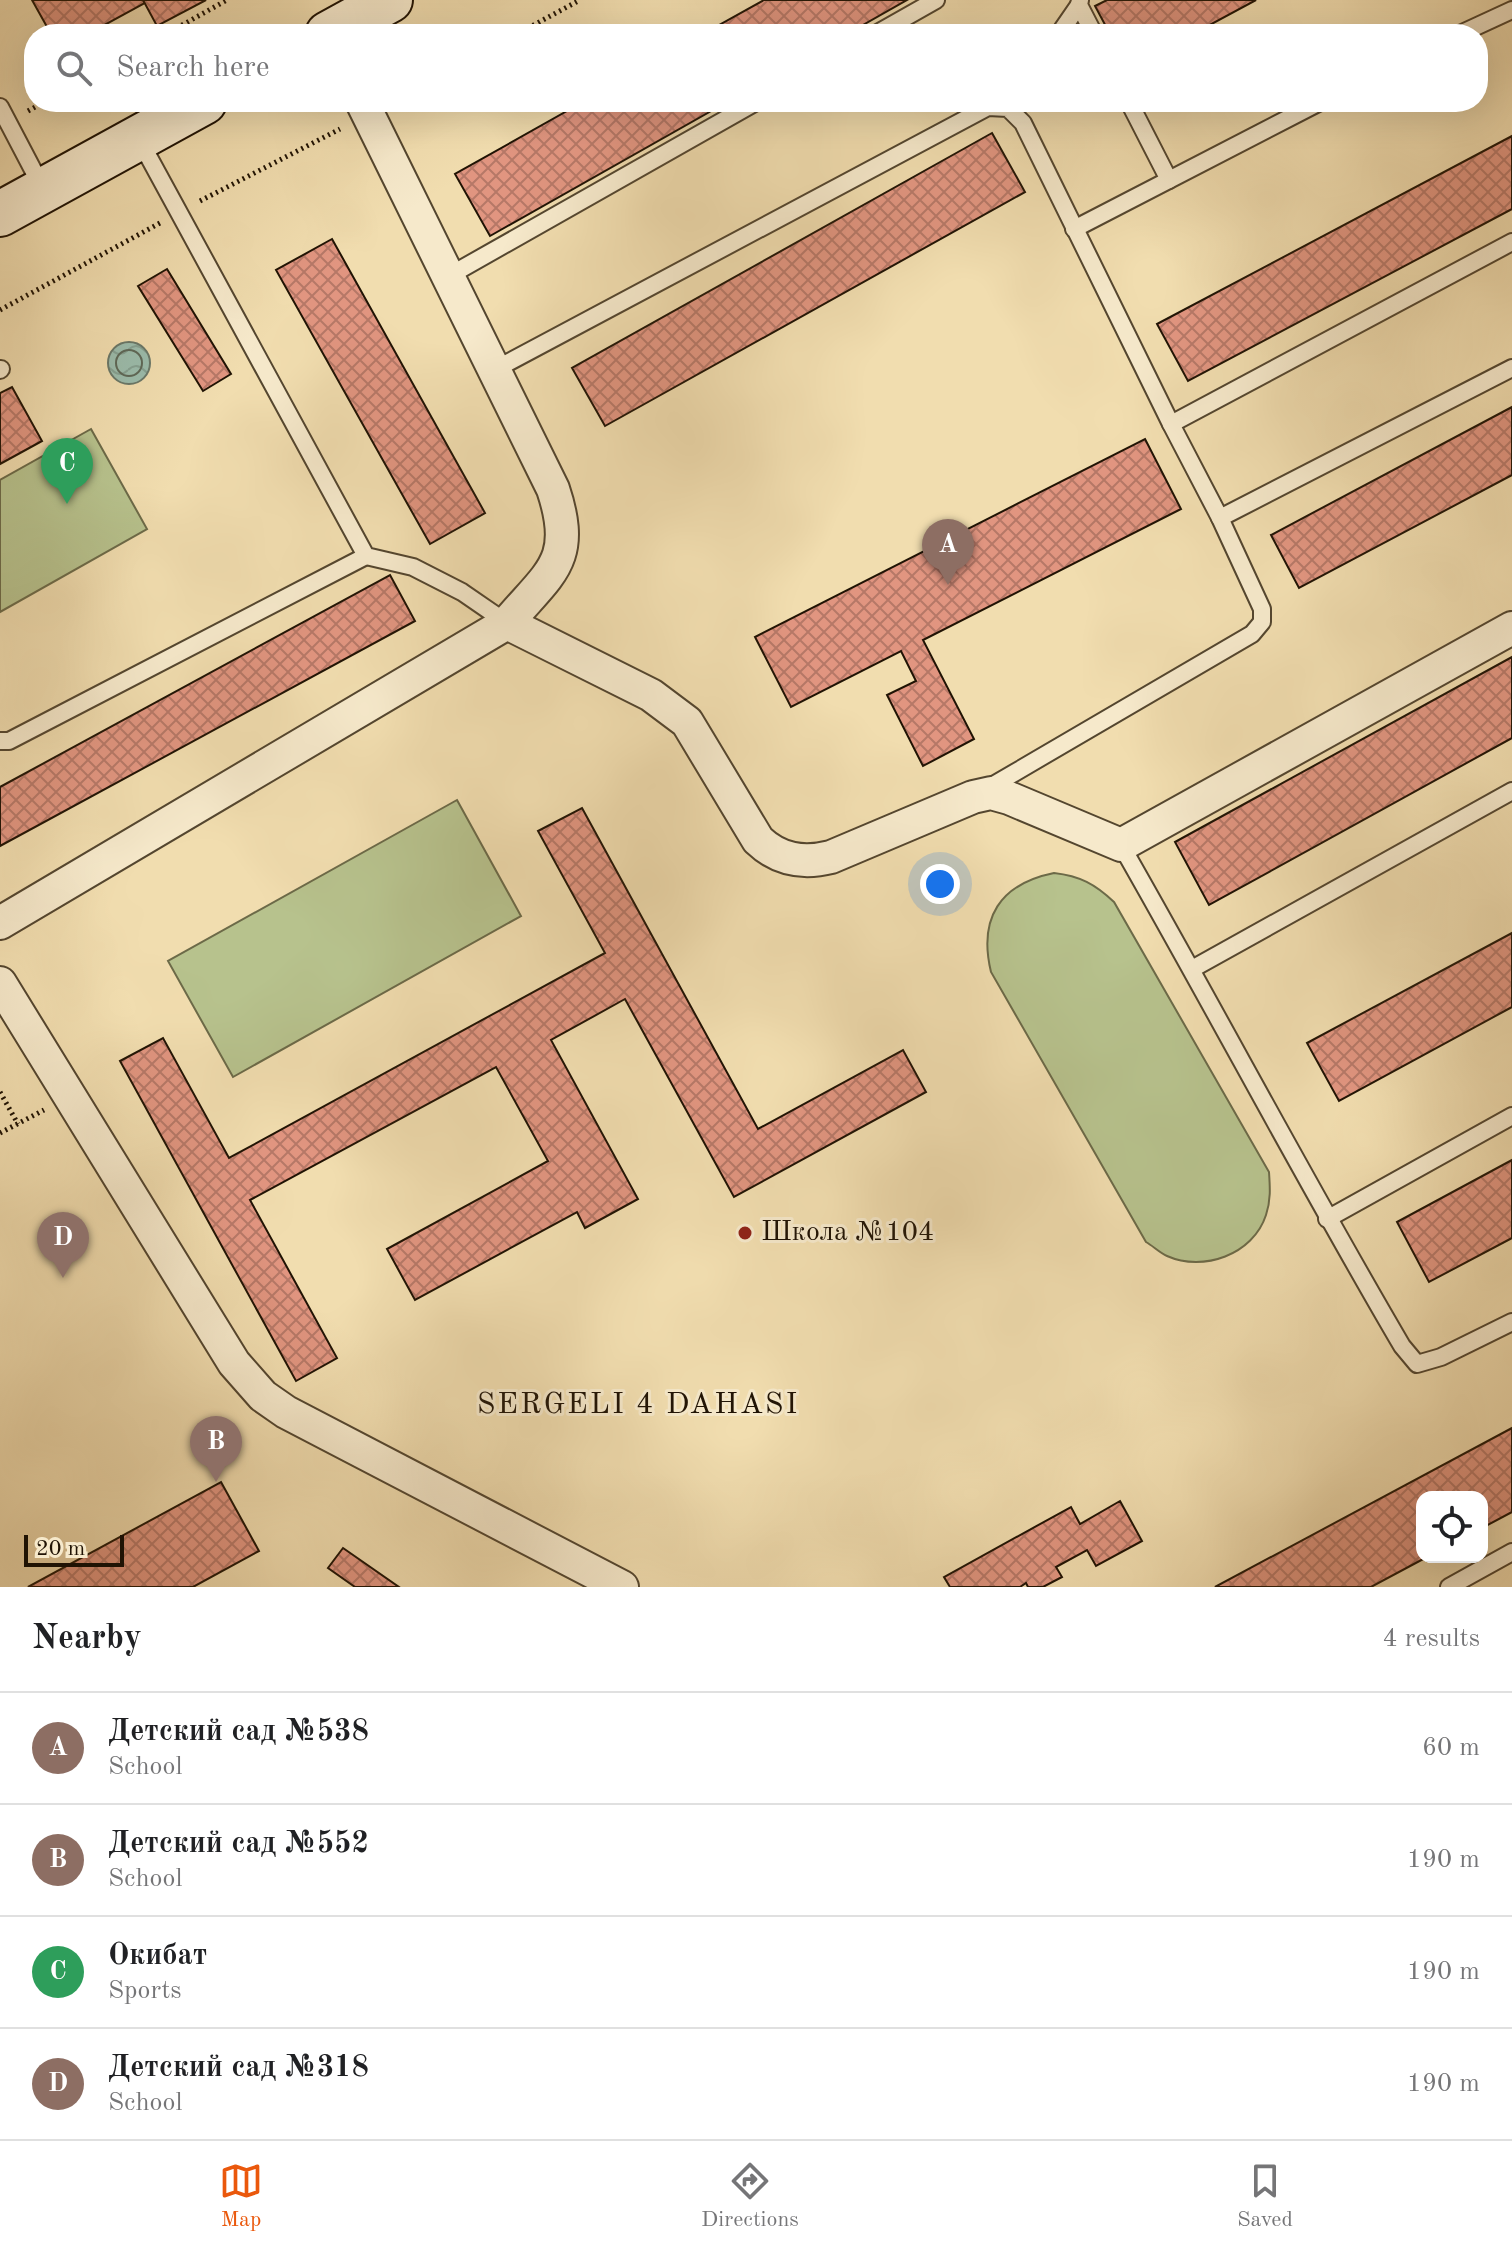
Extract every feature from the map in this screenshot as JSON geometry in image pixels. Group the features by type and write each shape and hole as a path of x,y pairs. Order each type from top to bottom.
{"street":[{"path":"346,24 390,0"},
{"path":"0,214 186,112"},
{"path":"0,923 507,623 558,563 563,543 562,527 553,489 367,112"},
{"path":"507,623 651,695 687,722 750,829 770,851 782,857 807,860 831,857 973,797 991,793 1121,845 1512,628"},
{"path":"0,983 234,1363 263,1396 286,1412 622,1587"}],"lane":[{"path":"894,24 936,0"},
{"path":"1066,24 1080,2"},
{"path":"1080,2 1090,24"},
{"path":"1482,24 1512,10"},
{"path":"0,107 44,190"},
{"path":"447,277 738,112"},
{"path":"494,370 979,112"},
{"path":"973,797 1252,634 1262,622 1262,609 1220,518 1015,112"},
{"path":"1134,112 1169,180"},
{"path":"1074,229 1301,112"},
{"path":"138,138 366,556"},
{"path":"1171,424 1512,242"},
{"path":"1220,518 1512,368"},
{"path":"0,741 9,741 23,734 366,556 413,567 462,592 507,623"},
{"path":"1192,969 1512,791"},
{"path":"1121,845 1327,1219 1402,1346 1417,1364 1441,1357 1512,1322"},
{"path":"1327,1219 1512,1116"},
{"path":"1449,1587 1512,1552"}],"path":[{"path":"184,24 227,0"},
{"path":"536,24 580,0"},
{"path":"0,1092 18,1124"},
{"path":"0,1133 70,1096"}],"green space":[{"path":"91,429 147,529 0,612 0,480"},
{"path":"457,800 521,916 233,1077 168,961"},
{"path":"1054,873 1087,882 1114,902 1269,1172 1266,1215 1250,1241 1238,1250 1211,1261 1196,1262 1164,1255 1146,1242 991,972 988,935 997,906 1020,886"}],"water":[{"path":"129,342 144,348 150,363 144,378 129,384 114,378 108,363 114,348"}],"building":[{"path":"32,0 143,0 145,3 106,24 45,24"},
{"path":"143,0 206,0 161,24 156,24"},
{"path":"764,0 907,0 865,24 721,24"},
{"path":"1107,0 1256,0 1212,24 1105,24 1095,6"},
{"path":"565,112 709,112 490,236 455,174"},
{"path":"992,133 1025,192 605,426 572,368"},
{"path":"1512,136 1512,209 1188,381 1157,324"},
{"path":"332,239 485,513 430,544 276,270"},
{"path":"167,269 231,374 203,391 138,286"},
{"path":"12,387 42,441 0,464 0,393"},
{"path":"1512,407 1512,475 1299,588 1271,535"},
{"path":"1145,439 1181,509 923,640 974,739 923,766 887,695 916,681 901,651 791,707 755,637"},
{"path":"390,575 415,621 0,846 0,787"},
{"path":"1512,657 1512,738 1209,905 1175,842"},
{"path":"582,808 758,1129 903,1050 926,1092 734,1197 625,999 551,1040 638,1199 585,1228 577,1212 415,1300 387,1249 548,1161 496,1067 250,1200 337,1358 296,1381 120,1061 163,1038 229,1158 605,953 538,831"},
{"path":"1512,933 1512,1007 1339,1101 1307,1043"},
{"path":"1512,1160 1512,1238 1429,1282 1397,1222"},
{"path":"1512,1428 1512,1512 1488,1525 1488,1491 1416,1491 1416,1563 1371,1587 1215,1587"},
{"path":"221,1482 259,1551 193,1587 28,1587"},
{"path":"1120,1501 1142,1541 1096,1566 1087,1550 1056,1567 1062,1577 1043,1587 1028,1587 1026,1583 1020,1587 950,1587 944,1577 1071,1507 1080,1524"},
{"path":"343,1548 399,1587 355,1587 328,1568"}],"place":[{"name":"Окибат","path":"67,504"},
{"name":"Детский сад №538","path":"948,585"},
{"name":"Школа №104","path":"745,1233"},
{"name":"Детский сад №318","path":"63,1278"},
{"name":"Детский сад №552","path":"216,1482"}],"district":[{"name":"SERGELI 4 DAHASI","path":"638,1405"}]}
